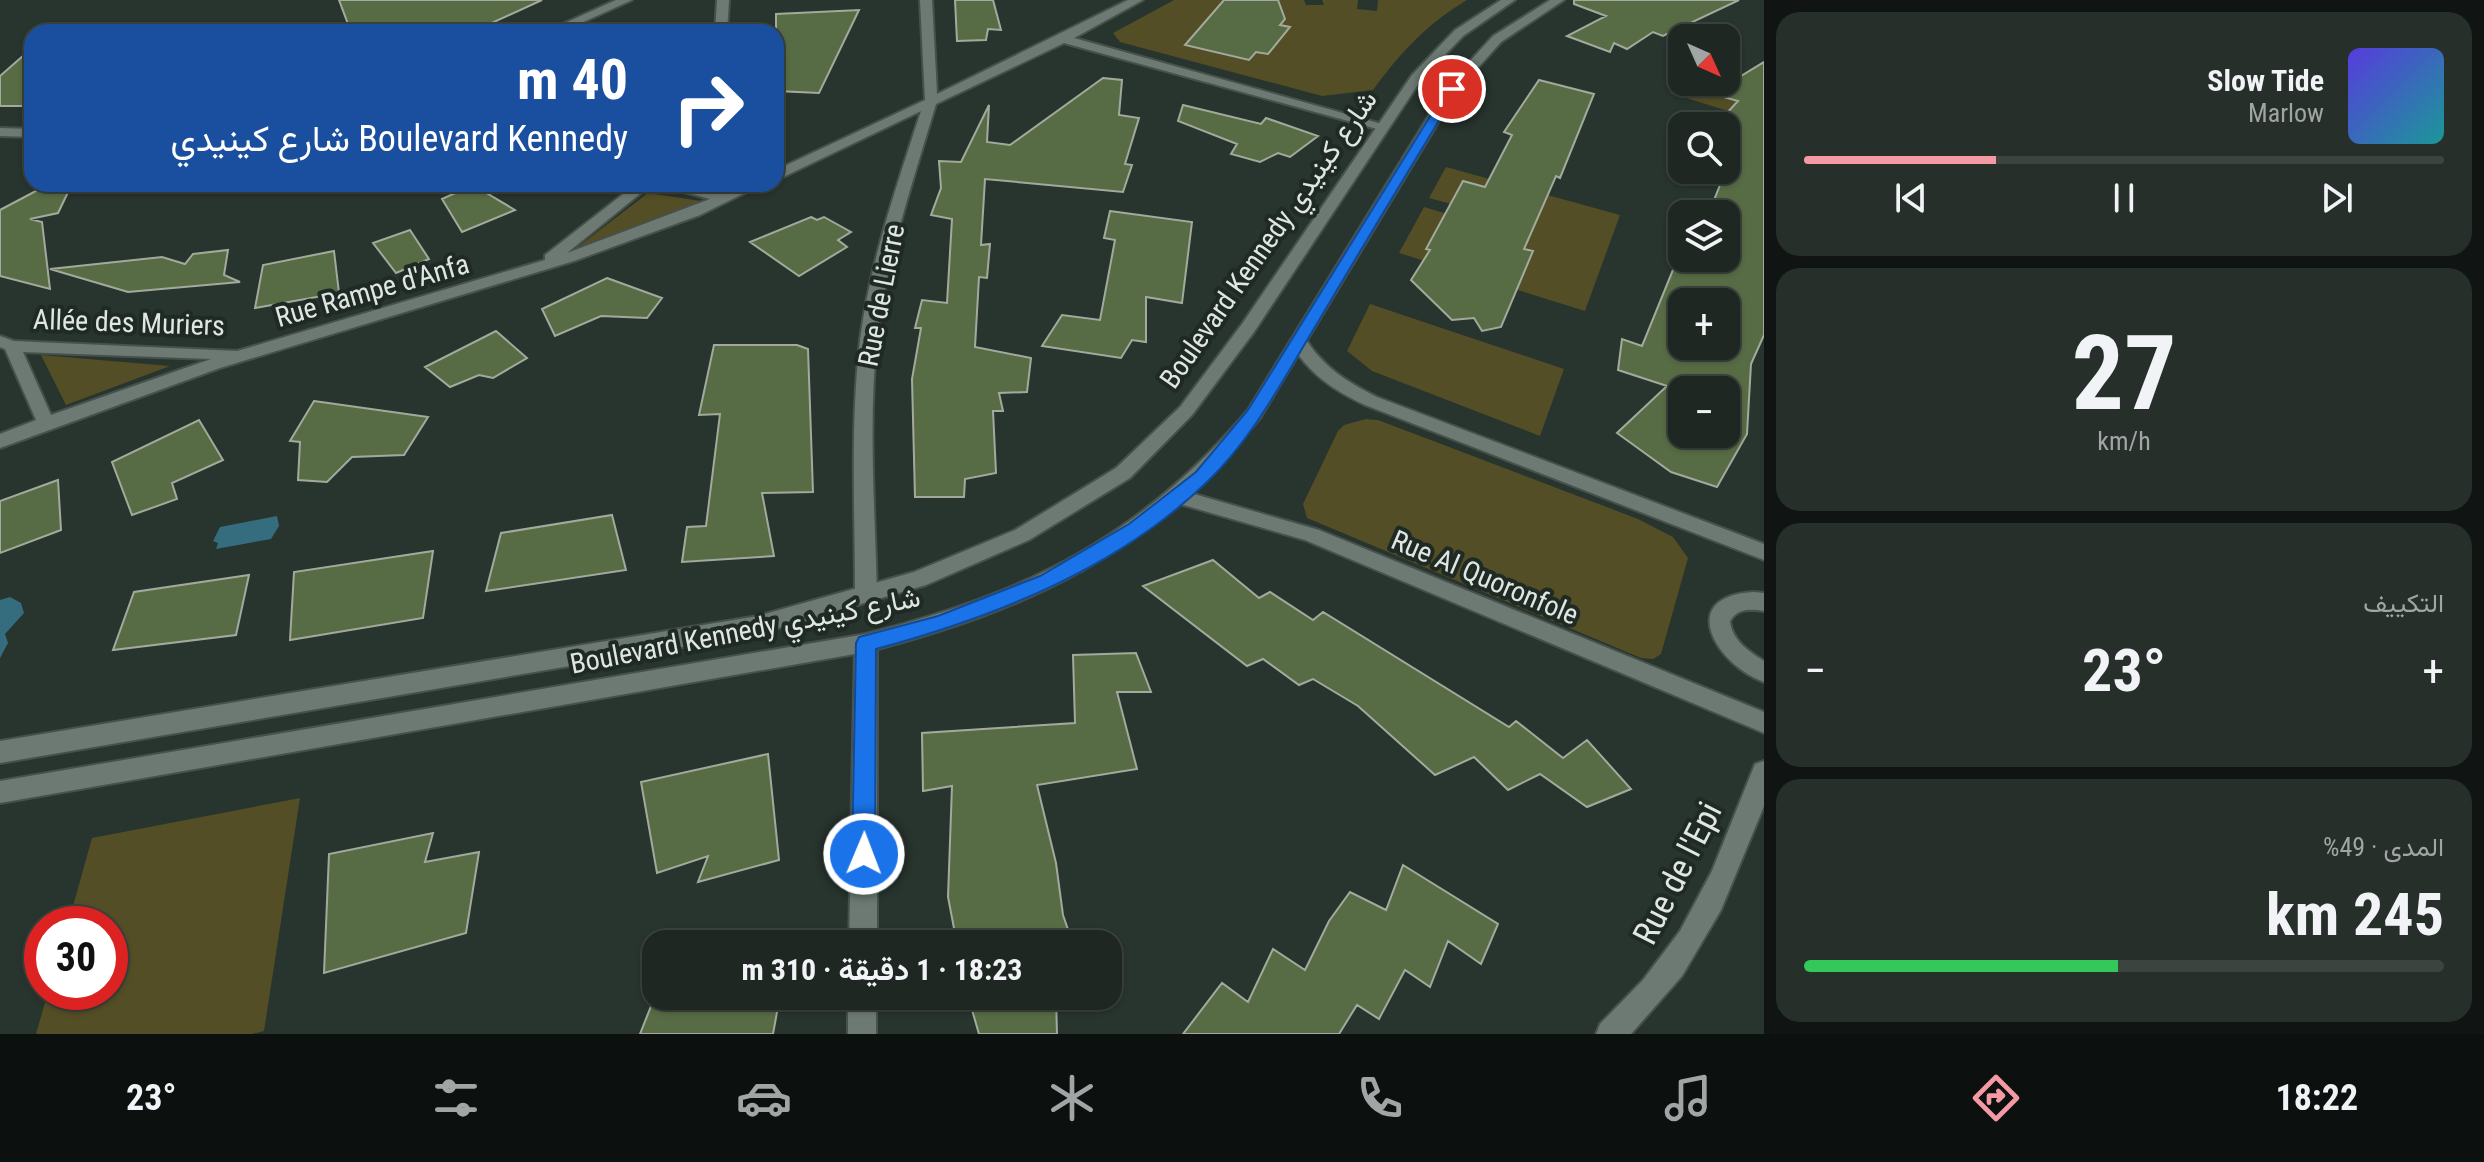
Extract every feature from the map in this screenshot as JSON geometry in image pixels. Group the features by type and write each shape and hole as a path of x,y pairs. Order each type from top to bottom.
{"street":[{"path":"570,24 626,0"},
{"path":"722,24 723,0"},
{"name":"Rue de Lierre","path":"866,595 863,404 869,337 897,213 931,100 926,0"},
{"path":"784,171 1063,39 1137,0"},
{"name":"Boulevard Kennedy شارع كينيدي","path":"0,752 758,625 931,574 1022,535 1091,495 1132,465 1186,411 1220,368 1382,126 1439,52 1469,25 1509,0"},
{"name":"Boulevard Kennedy شارع كينيدي","path":"0,792 866,643 941,624 1047,581 1135,529 1180,497 1239,435 1452,89 1497,39 1558,0"},
{"path":"1063,39 1382,126"},
{"path":"0,132 24,133"},
{"path":"538,268 635,192"},
{"path":"699,192 726,198"},
{"name":"Rue Rampe d'Anfa","path":"0,441 244,354 538,268 636,234 739,192"},
{"path":"1299,342 1305,354 1323,372 1371,401 1764,552"},
{"name":"Allée des Muriers","path":"46,423 6,343 244,354"},
{"name":"Rue Al Quoronfole","path":"1180,497 1312,535 1764,723"},
{"path":"1764,602 1741,600 1728,604 1720,613 1718,625 1735,653 1764,672"},
{"path":"863,930 866,643"},
{"name":"Rue de l'Epi","path":"1610,1034 1646,1000 1690,941 1720,881 1764,772"},
{"path":"862,1010 862,1034"}],"shaded area":[{"path":"1174,0 1304,0 1306,5 1324,5 1322,0 1358,0 1357,9 1377,11 1378,0 1467,0 1416,40 1373,90 1322,96 1120,42 1113,33"},
{"path":"1740,80 1764,87 1740,92"},
{"path":"1680,96 1721,96 1738,101 1764,122 1740,112"},
{"path":"1446,167 1620,215 1585,311 1399,253 1424,207 1507,232 1543,203 1464,181 1451,204 1429,198"},
{"path":"648,193 701,201 574,250"},
{"path":"1370,304 1564,369 1540,436 1372,371 1347,351"},
{"path":"41,355 170,366 66,405"},
{"path":"1366,419 1378,420 1638,519 1673,537 1688,558 1661,654 1653,659 1641,658 1307,518 1303,504 1338,431 1344,425"},
{"path":"300,798 264,1031 252,1034 36,1034 43,1010 128,1010 128,906 73,906 92,838"}],"water":[{"path":"277,516 279,526 271,539 216,549 218,543 213,541 220,527"},
{"path":"10,597 21,603 24,613 5,634 8,643 0,658 0,600"}],"building":[{"path":"339,0 542,0 490,24 348,24"},
{"path":"955,0 993,0 1001,30 988,29 986,40 957,41"},
{"path":"1224,0 1278,0 1285,19 1280,25 1290,27 1268,54 1256,52 1249,60 1185,45"},
{"path":"1574,0 1739,0 1688,24 1668,24 1668,34 1663,36 1653,32 1627,49 1614,43 1610,52 1567,36 1606,16 1574,4"},
{"path":"859,10 819,93 784,91 784,24 776,24 776,14"},
{"path":"24,55 24,106 0,106 0,76"},
{"path":"1764,62 1764,335 1751,364 1747,434 1740,446 1740,376 1668,376 1668,448 1739,448 1717,487 1671,472 1617,433 1667,386 1618,370 1622,339 1642,346 1672,272 1740,272 1740,200 1714,200 1720,184 1740,184 1740,112 1728,112 1738,101 1720,96 1740,96 1740,77"},
{"path":"1103,78 1122,80 1119,115 1139,118 1125,164 1132,165 1123,192 985,179 981,245 990,244 987,278 979,277 975,347 1031,358 1027,392 999,393 1003,411 993,411 996,473 965,479 964,497 915,497 912,379 921,328 915,328 922,300 947,303 952,219 931,215 941,188 939,161 961,162 989,105 987,142 1010,145"},
{"path":"1539,80 1594,94 1560,178 1556,176 1524,249 1533,251 1501,327 1482,331 1474,318 1452,320 1411,280 1430,250 1426,249 1463,181 1485,187 1512,135 1504,132"},
{"path":"1183,105 1261,124 1266,118 1318,136 1290,157 1278,153 1260,162 1231,154 1237,144 1178,121"},
{"path":"34,192 68,192 58,213 30,219 42,222 50,289 0,276 0,210"},
{"path":"458,192 485,192 515,210 462,232 442,199"},
{"path":"1110,211 1192,222 1182,303 1146,297 1146,342 1132,340 1121,358 1042,346 1062,315 1100,320 1115,240 1104,238"},
{"path":"811,217 817,220 824,217 851,232 838,240 847,247 799,276 750,242"},
{"path":"410,230 429,259 396,273 373,243"},
{"path":"228,250 224,275 240,282 128,292 50,269 162,257 185,264 193,254"},
{"path":"334,251 339,293 255,308 263,265"},
{"path":"607,278 662,298 647,318 601,316 555,336 542,309"},
{"path":"496,331 527,358 493,378 479,375 450,387 425,367"},
{"path":"714,345 797,345 808,349 813,492 762,493 774,556 682,562 687,527 706,526 720,414 699,415"},
{"path":"314,401 428,417 404,455 352,457 327,482 298,480 300,442 290,441"},
{"path":"199,420 223,460 172,483 177,499 132,515 112,462"},
{"path":"58,480 61,530 0,553 0,501"},
{"path":"612,515 626,570 486,591 501,533"},
{"path":"433,551 423,618 290,640 294,572"},
{"path":"1213,560 1259,598 1270,592 1313,620 1323,612 1509,727 1516,721 1563,758 1587,740 1631,789 1587,807 1540,774 1508,790 1474,757 1435,775 1358,706 1313,679 1299,685 1263,659 1247,666 1143,586"},
{"path":"249,575 236,635 113,650 134,592"},
{"path":"1136,653 1151,692 1117,692 1137,769 1037,785 1068,930 954,930 948,897 952,786 923,791 922,733 1075,723 1073,655"},
{"path":"768,754 779,860 698,882 708,856 657,873 641,782"},
{"path":"433,833 425,862 479,852 466,933 324,973 329,854"},
{"path":"1403,865 1498,924 1481,964 1448,941 1430,987 1405,970 1379,1019 1357,1005 1339,1034 1183,1034 1222,983 1248,1002 1273,949 1305,970 1329,921 1350,892 1386,910"},
{"path":"649,1010 777,1010 773,1034 640,1034"},
{"path":"972,1010 1056,1010 1057,1034 979,1034"}],"route":[{"path":"864,854 866,643 941,624 1047,581 1135,529 1202,477 1254,414 1452,89"}]}
